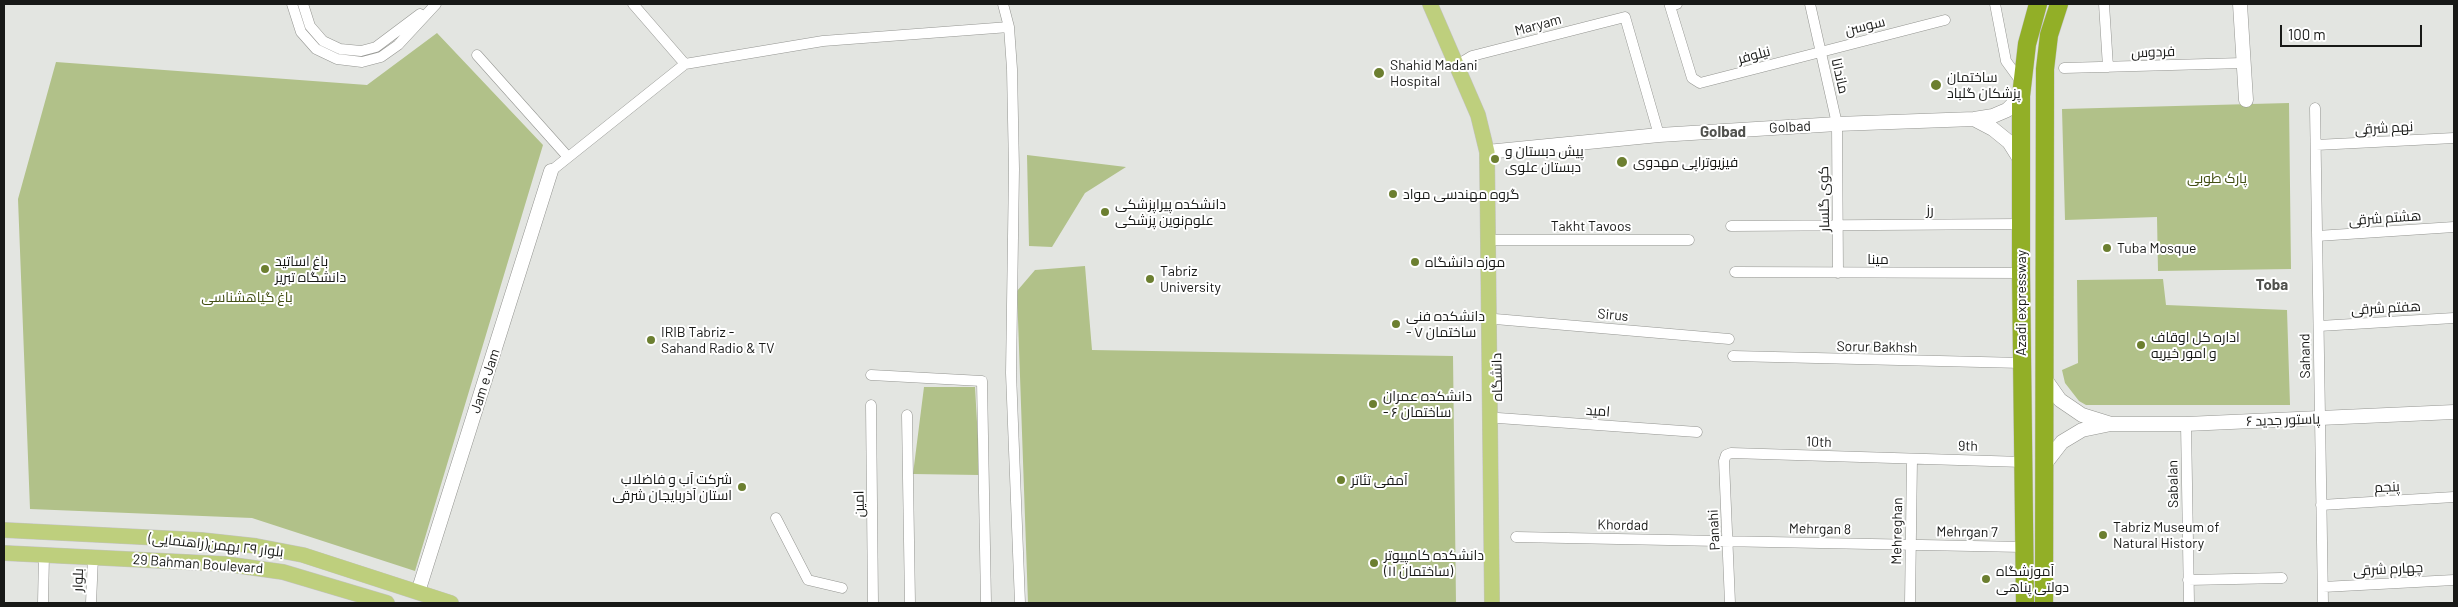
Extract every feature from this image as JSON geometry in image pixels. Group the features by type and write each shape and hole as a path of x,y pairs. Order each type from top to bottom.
{"highway":[{"name":"Azadi expressway","path":"2025,602 2023,546 2021,126 2022,90 2027,44 2038,4"},
{"name":"Azadi expressway","path":"2044,601 2045,69 2049,35 2059,4"},
{"path":"2021,126 2028,129 2044,126"},
{"path":"2021,153 2033,141 2044,146"}],"main road":[{"name":"دانشگاه","path":"1430,4 1478,115 1487,152 1492,603"},
{"path":"2240,4 2246,100"},
{"name":"Golbad","path":"1487,152 1659,135 1837,124 1974,119 1993,116 2007,110 2022,90"},
{"path":"1974,119 1993,129 2021,153"},
{"name":"دانشگاه","path":"1487,152 1491,159 1502,603"},
{"name":"Jam e Jam","path":"418,592 551,171"},
{"name":"پاستور جدید ۶","path":"2043,376 2060,400 2082,415 2111,424"},
{"name":"پاستور جدید ۶","path":"2045,464 2062,442 2082,430 2111,424 2186,424 2454,412"},
{"name":"بلوار ٢٩ بهمن(راهنمایی)","path":"4,530 201,540 256,546 303,555 451,603"},
{"name":"29 Bahman Boulevard","path":"4,553 226,564 283,572 387,603"}],"street":[{"path":"292,4 295,18 302,32 316,49 337,59 362,62 380,57 398,45 435,4"},
{"path":"303,4 310,26 323,41 340,49 361,51 376,47 392,37 435,4"},
{"path":"633,4 685,64"},
{"path":"1003,4 1010,26 1014,169 1011,373 1020,603"},
{"name":"ماندانا","path":"1810,4 1837,124"},
{"path":"1994,4 2006,62 2022,90"},
{"path":"2104,4 2108,67"},
{"name":"نیلوفر","path":"1674,5 1692,78 1695,82 1700,83 1820,51"},
{"name":"Maryam","path":"1456,65 1472,56 1625,17 1659,135"},
{"name":"سوسن","path":"1820,51 1945,20"},
{"path":"551,171 685,64 822,41 1010,26"},
{"path":"477,55 568,157"},
{"name":"فردوس","path":"2064,68 2243,63"},
{"name":"Sahand","path":"2315,108 2323,603"},
{"name":"کوی گلسار","path":"1837,124 1838,273"},
{"name":"نهم شرقی","path":"2316,146 2454,138"},
{"name":"رز","path":"1731,226 2021,224"},
{"name":"هشتم شرقی","path":"2317,236 2454,228"},
{"name":"Takht Tavoos","path":"1493,240 1689,240"},
{"name":"مینا","path":"1734,272 2021,273"},
{"name":"هفتم شرقی","path":"2319,326 2454,318"},
{"name":"Sirus","path":"1495,319 1729,339"},
{"name":"Sorur Bakhsh","path":"1733,356 2022,363"},
{"path":"871,376 982,381 986,603"},
{"name":"امین","path":"871,404 873,603"},
{"path":"907,414 910,603"},
{"name":"امید","path":"1498,418 1697,432"},
{"name":"Sabalan","path":"2186,424 2189,603"},
{"name":"10th","path":"1726,455 1731,453 1912,459"},
{"name":"Panahi","path":"1726,455 1724,461 1729,541 1730,603"},
{"name":"9th","path":"1912,459 2023,462"},
{"name":"Mehreghan","path":"1910,603 1912,459"},
{"name":"پنجم","path":"2322,504 2454,497"},
{"path":"776,518 808,580 842,588"},
{"name":"Khordad","path":"1516,537 1729,541"},
{"name":"Mehrgan 8","path":"1729,541 1911,544"},
{"name":"Mehrgan 7","path":"1911,544 2023,546"},
{"path":"43,603 44,555"},
{"name":"بلوار","path":"92,603 93,557"},
{"path":"2188,580 2282,578"},
{"name":"چهارم شرقی","path":"2323,587 2454,580"}],"green space":[{"name":"باغ گیاهشناسی","path":"437,33 543,145 415,571 252,518 30,509 18,199 56,62 367,85"},
{"name":"پارک طوبی","path":"2289,103 2291,269 2158,271 2157,217 2065,220 2062,109"},
{"path":"1027,155 1126,167 1085,193 1052,247 1029,246"},
{"path":"1085,266 1092,350 1453,356 1456,603 1028,603 1017,291 1035,270"},
{"path":"2163,279 2166,305 2287,310 2290,405 2086,405 2079,401 2065,383 2062,370 2078,363 2077,280"},
{"path":"924,387 975,387 980,475 913,474"}],"place":[{"name":"Shahid Madani Hospital","path":"1379,73"},
{"name":"ساختمان پزشکان گلباد","path":"1936,85"},
{"name":"پیش دبستان و دبستان علوی","path":"1495,159"},
{"name":"فیزیوتراپی مهدوی","path":"1622,162"},
{"name":"گروه مهندسی مواد","path":"1393,194"},
{"name":"دانشکده پیراپزشکی علوم‌نوین پزشکی","path":"1105,212"},
{"name":"Tuba Mosque","path":"2107,248"},
{"name":"موزه دانشگاه","path":"1415,262"},
{"name":"باغ اساتید دانشگاه تبریز","path":"265,269"},
{"name":"Tabriz University","path":"1150,279"},
{"name":"دانشکده فنی - ساختمان ۷","path":"1396,324"},
{"name":"IRIB Tabriz - Sahand Radio & TV","path":"651,340"},
{"name":"اداره کل اوقاف و امور خیریه","path":"2141,345"},
{"name":"دانشکده عمران - ساختمان ۶","path":"1373,404"},
{"name":"آمفی تئاتر","path":"1341,480"},
{"name":"شرکت آب و فاضلاب استان آذربایجان شرقی","path":"742,487"},
{"name":"Tabriz Museum of Natural History","path":"2103,535"},
{"name":"دانشکده کامپیوتر (ساختمان ۱۱)","path":"1374,563"},
{"name":"آموزشگاه دولتی پناهی","path":"1986,579"}],"district":[{"name":"Golbad","path":"1723,132"},
{"name":"Toba","path":"2272,285"}]}
